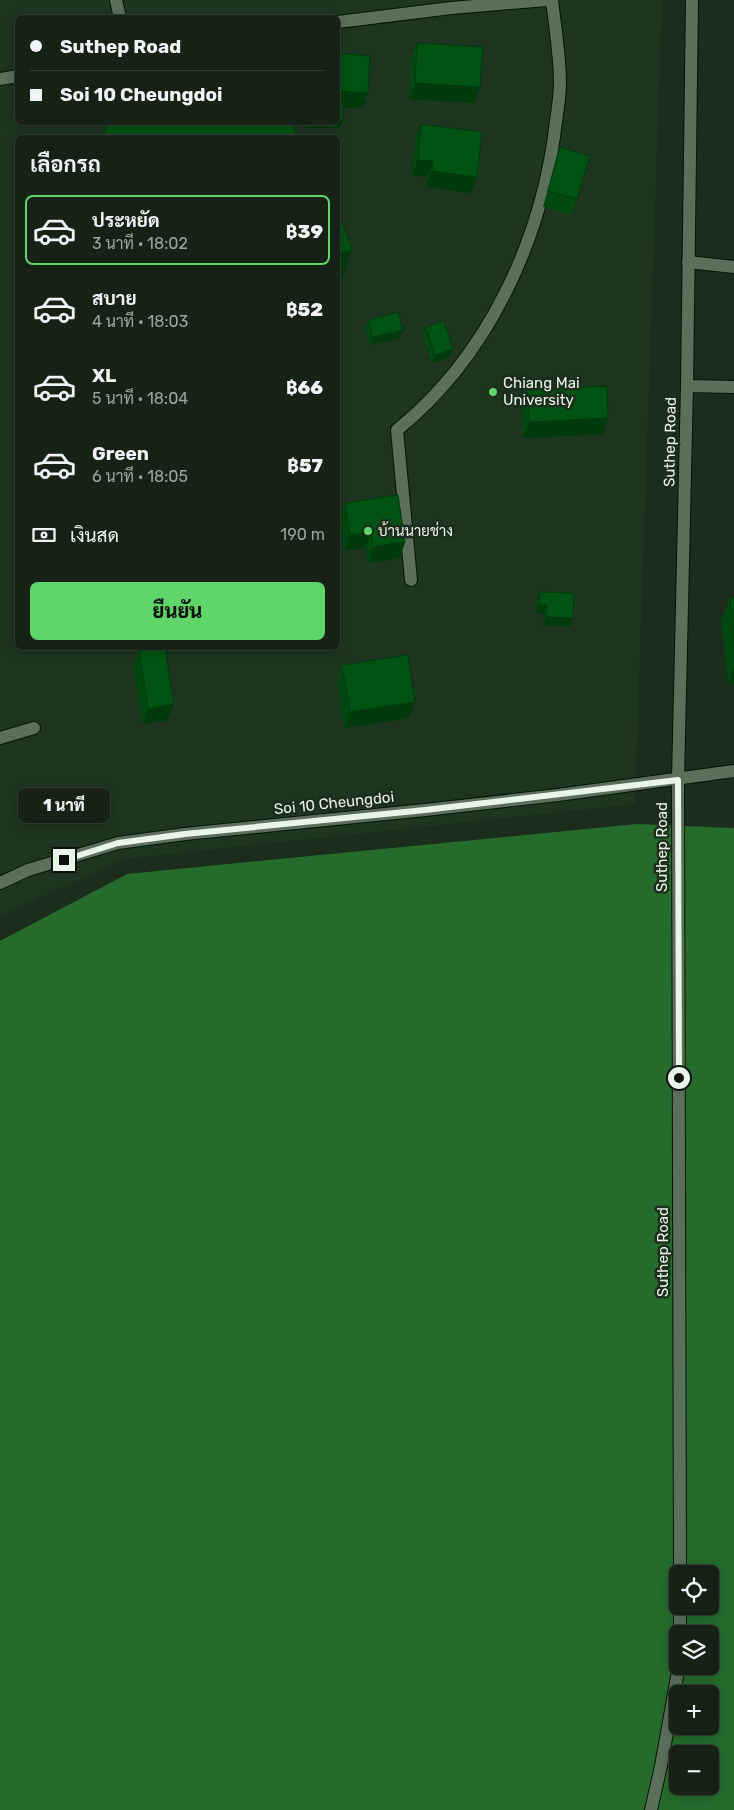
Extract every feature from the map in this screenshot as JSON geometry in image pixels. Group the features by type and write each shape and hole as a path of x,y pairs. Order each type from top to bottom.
{"street":[{"path":"116,0 119,15"},
{"path":"340,22 451,8 548,0"},
{"path":"411,580 397,430 437,392 462,362 489,323 514,275 536,220 552,156 560,83 552,0"},
{"name":"Suthep Road","path":"680,1565 678,780 687,386 692,0"},
{"path":"0,79 15,76"},
{"path":"688,262 734,267"},
{"path":"687,386 734,387"},
{"path":"0,738 34,728"},
{"name":"Soi 10 Cheungdoi","path":"0,883 28,870 118,843 185,834 434,809 678,780 734,771"},
{"path":"651,1810 677,1675"}],"shaded area":[{"name":"Chiang Mai University","path":"0,0 662,0 635,804 125,859 0,916"}],"green space":[{"path":"637,824 734,828 734,1810 0,1810 0,941 127,874"}],"building":[{"path":"417,43 483,47 480,87 415,83"},
{"path":"340,53 370,56 368,93 340,91"},
{"path":"340,102 343,102 343,120 340,120"},
{"path":"421,124 482,132 477,177 432,171 433,161 418,160"},
{"path":"108,125 292,125 298,135 102,135"},
{"path":"560,147 590,156 577,199 548,191"},
{"path":"340,216 352,250 340,253"},
{"path":"398,312 403,330 373,337 368,320"},
{"path":"444,321 453,349 435,355 426,327"},
{"path":"607,386 608,418 529,422 527,389"},
{"path":"398,495 405,542 373,547 371,532 350,535 345,503"},
{"path":"540,592 574,593 573,618 546,617 547,605 539,605"},
{"path":"730,598 734,598 734,641"},
{"path":"165,650 174,704 148,709 139,651"},
{"path":"408,655 415,702 350,712 342,665"}],"place":[{"name":"Chiang Mai University","path":"493,392"},
{"name":"บ้านนายช่าง","path":"368,531"}],"route":[{"path":"64,860 118,843 185,834 425,810 678,780 679,1078"}]}
